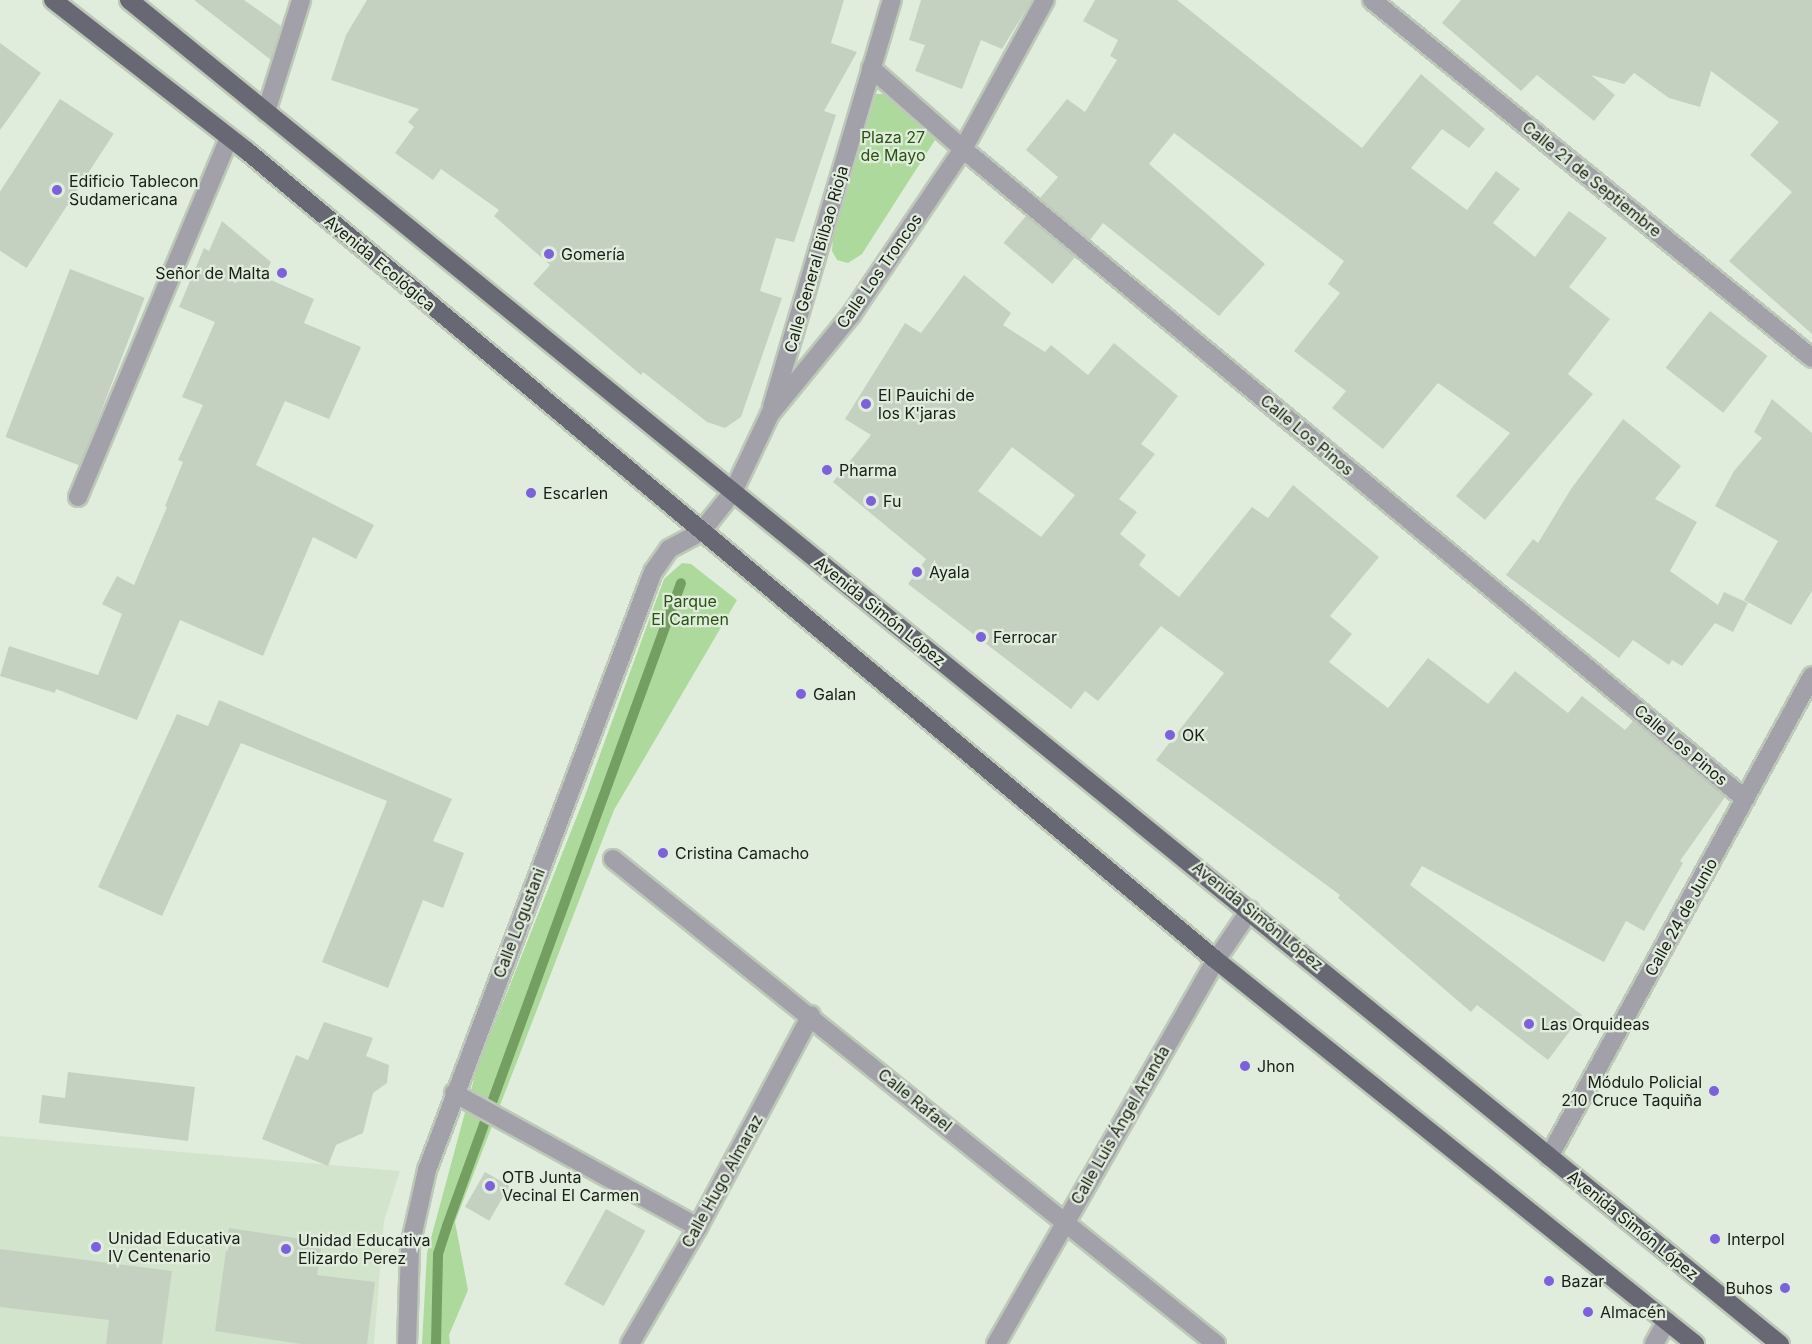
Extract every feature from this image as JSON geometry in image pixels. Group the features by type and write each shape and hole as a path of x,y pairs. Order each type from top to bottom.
{"main road":[{"name":"Avenida Ecológica","path":"53,0 230,138 701,532"},
{"path":"129,0 733,492"},
{"name":"Avenida Simón López","path":"733,492 1250,910 1780,1344"},
{"path":"701,532 1216,960 1695,1344"}],"street":[{"path":"266,112 301,0"},
{"name":"Calle General Bilbao Rioja","path":"770,414 892,0"},
{"name":"Calle Los Troncos","path":"701,532 733,492 770,414 851,315 963,149 1046,0"},
{"name":"Calle 21 de Septiembre","path":"1372,0 1812,358"},
{"name":"Calle Los Pinos","path":"871,68 963,149 1746,799"},
{"path":"78,497 230,138"},
{"name":"Calle Logustani","path":"407,1344 410,1246 427,1170 454,1093 652,572 669,549 701,532"},
{"name":"Calle 24 de Junio","path":"1549,1157 1812,676"},
{"name":"Calle Rafael","path":"612,859 811,1015 1216,1344"},
{"name":"Calle Luis Ángel Aranda","path":"996,1344 1216,960 1250,910"},
{"name":"Calle Hugo Almaraz","path":"630,1344 698,1227 811,1015"},
{"path":"454,1093 698,1227"},
{"path":"1654,1344 1667,1321"}],"shaded area":[{"path":"0,1136 400,1171 384,1221 374,1344 0,1344"}],"green space":[{"name":"Plaza 27 de Mayo","path":"876,94 886,94 935,140 862,254 848,263 837,260 832,251 833,238"},
{"name":"Parque El Carmen","path":"682,563 691,564 737,600 614,810 455,1222 468,1290 449,1335 450,1344 422,1344 427,1253 477,1068 583,801 664,579"}],"building":[{"path":"194,0 244,0 281,26 271,60"},
{"path":"367,0 844,0 831,43 857,52 824,111 836,115 794,242 776,238 760,291 782,298 741,417 725,428 707,422 643,372 641,375 533,284 550,265 494,216 499,210 441,169 433,180 395,153 414,127 408,122 419,109 331,80 346,35"},
{"path":"921,0 1032,0 1002,49 981,40 962,89 915,71 925,45 909,40"},
{"path":"1095,0 1177,0 1362,148 1421,74 1485,129 1469,148 1442,129 1411,168 1467,210 1496,171 1520,189 1493,223 1535,257 1569,211 1607,238 1569,287 1610,319 1568,374 1593,394 1485,520 1456,496 1510,433 1438,383 1383,449 1332,408 1346,391 1294,351 1340,293 1328,284 1344,261 1174,133 1149,164 1265,264 1219,316 1103,223 1090,240 1040,198 1058,177 1026,150 1067,99 1085,112 1117,60 1110,56 1118,40 1083,21"},
{"path":"1461,0 1812,0 1812,334 1729,261 1792,192 1750,155 1779,122 1711,71 1700,107 1669,98 1634,73 1624,84 1591,75 1615,95 1594,121 1537,75 1521,91 1442,23"},
{"path":"0,43 41,73 0,130"},
{"name":"Edificio Tablecon Sudamericana","path":"60,99 114,134 27,268 0,251 0,191"},
{"path":"1026,216 1075,257 1053,284 1004,243"},
{"path":"222,221 271,262 264,277 314,299 304,323 361,347 329,419 285,401 256,465 374,525 356,559 313,537 263,656 180,620 137,720 56,689 55,693 0,676 9,646 98,675 122,614 102,604 117,576 134,585 183,462 178,460 203,405 182,397 215,322 179,307 204,248 209,251"},
{"path":"70,269 145,298 80,466 5,437"},
{"path":"964,275 1011,313 1003,325 1045,352 1051,345 1088,375 1114,343 1178,396 1141,444 1155,454 1119,499 1137,512 1120,534 1146,555 1139,565 1179,597 1252,507 1268,518 1293,485 1379,557 1330,616 1352,634 1329,662 1388,708 1428,658 1488,704 1515,671 1568,713 1582,696 1625,730 1633,721 1725,797 1680,861 1683,863 1644,931 1626,921 1604,962 1422,866 1410,885 1582,1015 1548,1060 1477,1005 1471,1012 1338,898 1340,895 1156,760 1224,673 1161,626 1098,701 1085,691 1071,709 908,584 926,559 833,482 871,435 845,419 905,323 921,333","holes":["1012,447 1075,495 1041,537 978,491"]},
{"path":"1710,311 1768,356 1723,413 1666,368"},
{"path":"1772,399 1812,433 1812,591 1791,625 1744,600 1778,541 1715,506 1734,471 1762,438 1754,432"},
{"path":"1623,419 1681,466 1655,499 1697,522 1670,571 1718,605 1724,592 1748,603 1733,632 1715,623 1682,666 1672,660 1669,665 1633,640 1619,658 1506,575 1533,539 1538,543 1571,489"},
{"path":"219,700 452,799 433,841 464,853 443,908 423,900 388,988 322,962 387,801 241,743 162,916 98,887 177,714 208,726"},
{"path":"324,1022 373,1038 366,1056 389,1065 387,1083 373,1093 363,1133 336,1145 328,1166 262,1139 296,1055 308,1060"},
{"path":"68,1072 195,1087 188,1141 39,1123 42,1095 65,1098"},
{"path":"485,1172 509,1186 489,1221 465,1207"},
{"path":"606,1209 645,1231 604,1306 564,1284"},
{"path":"229,1228 322,1242 317,1275 375,1282 367,1344 301,1344 215,1331"},
{"path":"0,1249 172,1271 162,1344 106,1344 109,1320 0,1307"}],"waterway":[{"path":"436,1344 438,1254 447,1226 681,583"}],"place":[{"name":"Edificio Tablecon Sudamericana","path":"57,190"},
{"name":"Gomería","path":"549,254"},
{"name":"Señor de Malta","path":"282,273"},
{"name":"El Pauichi de los K'jaras","path":"866,404"},
{"name":"Pharma","path":"827,470"},
{"name":"Escarlen","path":"531,493"},
{"name":"Fu","path":"871,501"},
{"name":"Ayala","path":"917,572"},
{"name":"Ferrocar","path":"981,637"},
{"name":"Galan","path":"801,694"},
{"name":"OK","path":"1170,735"},
{"name":"Cristina Camacho","path":"663,853"},
{"name":"Las Orquideas","path":"1529,1024"},
{"name":"Jhon","path":"1245,1066"},
{"name":"Módulo Policial 210 Cruce Taquiña","path":"1714,1091"},
{"name":"OTB Junta Vecinal El Carmen","path":"490,1186"},
{"name":"Interpol","path":"1715,1239"},
{"name":"Unidad Educativa IV Centenario","path":"96,1247"},
{"name":"Unidad Educativa Elizardo Perez","path":"286,1249"},
{"name":"Bazar","path":"1549,1281"},
{"name":"Buhos","path":"1785,1288"},
{"name":"Almacén","path":"1588,1312"}]}
